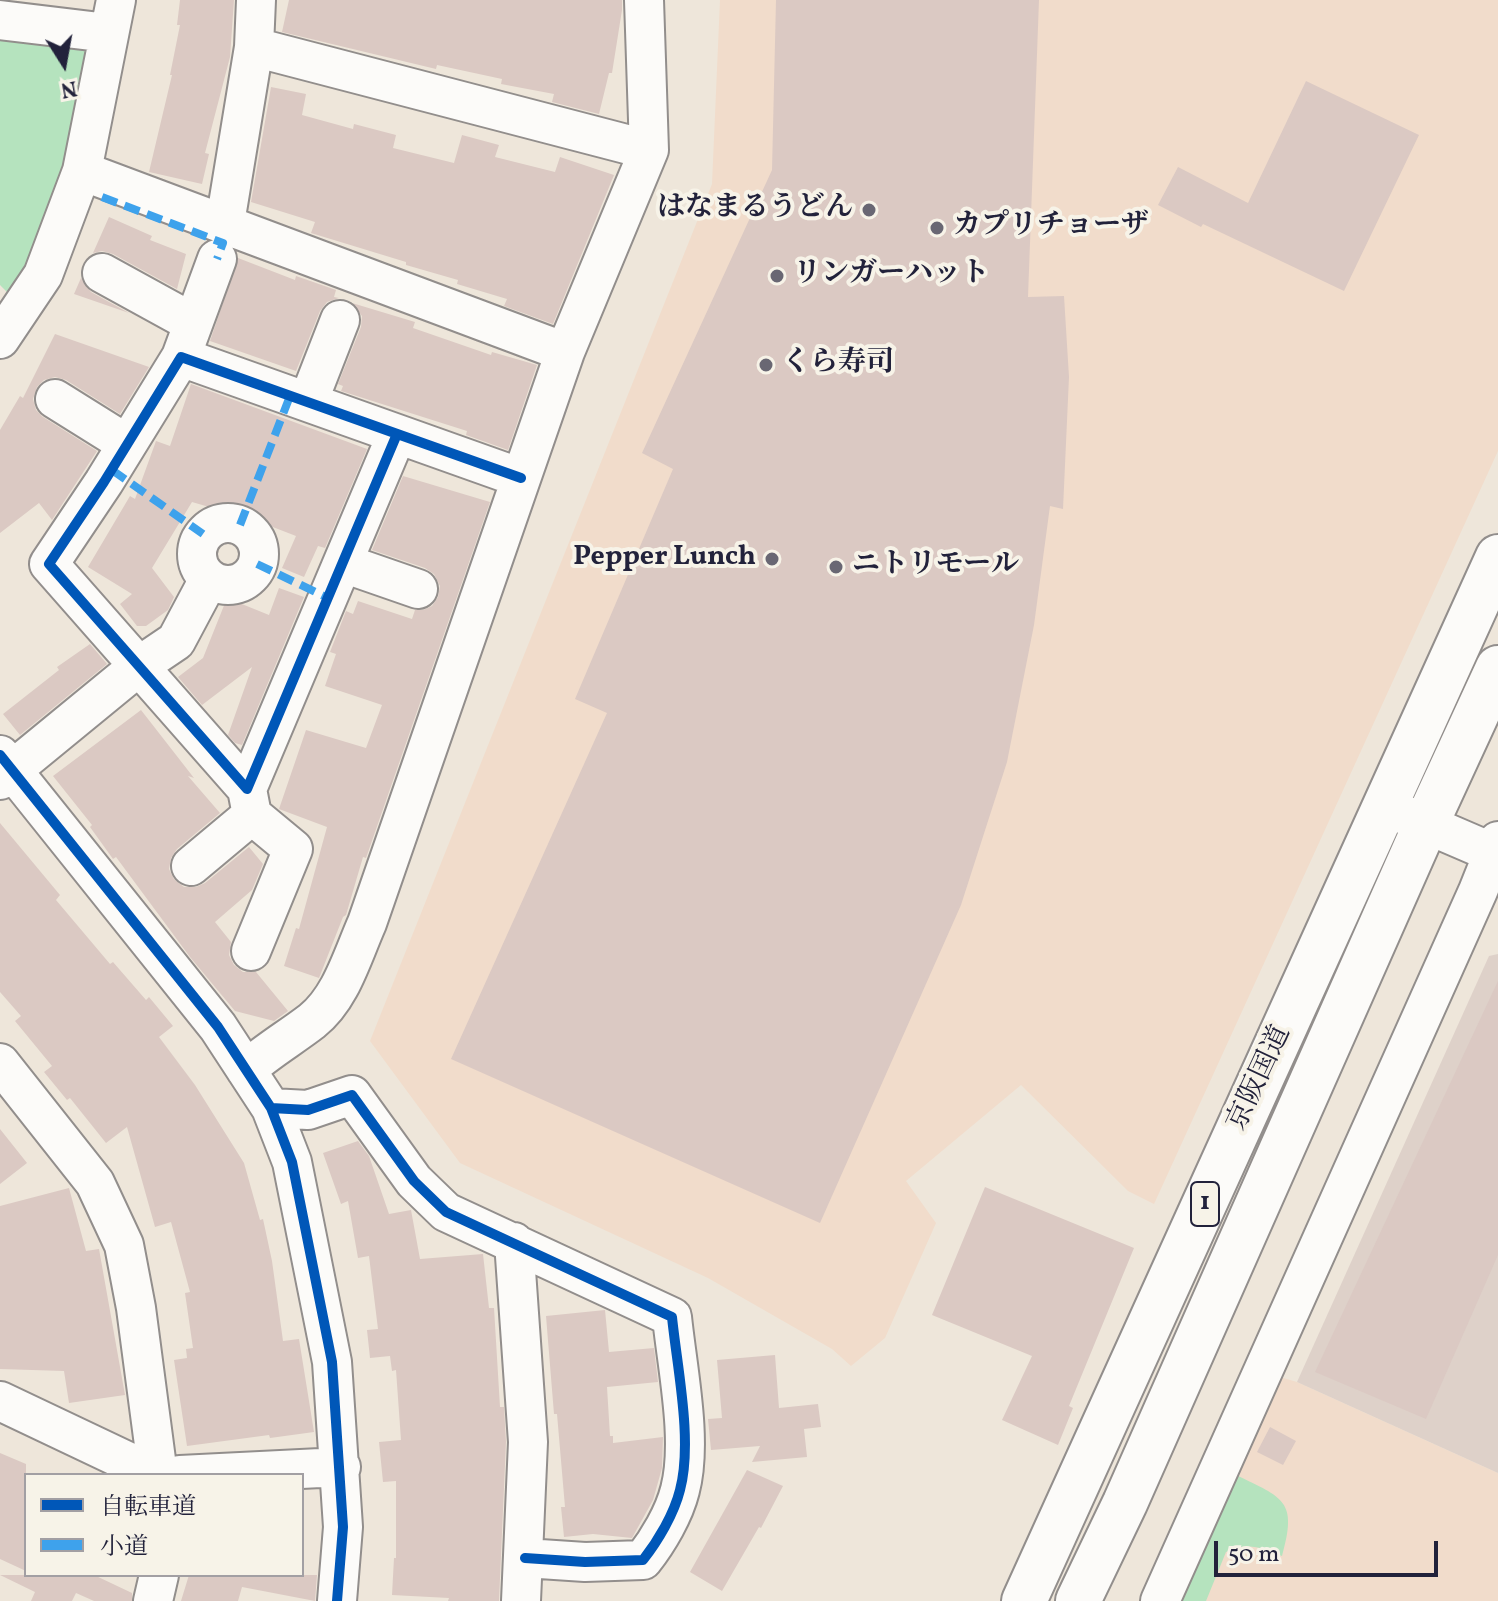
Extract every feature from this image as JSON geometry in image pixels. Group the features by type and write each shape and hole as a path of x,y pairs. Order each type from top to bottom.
{"highway":[{"name":"京阪国道","path":"1024,1601 1498,557"},
{"name":"京阪国道","path":"1078,1601 1125,1503 1498,668"}],"street":[{"path":"251,951 293,849 249,802 139,666 49,564 127,444 187,340 221,241 254,47 256,0"},
{"path":"246,1070 270,1048 314,1020 339,988 367,923 565,352 649,150 644,0"},
{"path":"0,20 112,17 82,171 43,275 0,339"},
{"path":"254,47 649,150"},
{"path":"82,171 221,241 565,352"},
{"path":"102,273 187,340 308,402 521,478"},
{"path":"308,402 340,320"},
{"path":"55,399 127,444"},
{"path":"191,866 249,802 397,434"},
{"path":"343,563 418,589"},
{"path":"209,579 176,641 4,769 218,1027 271,1108 292,1162 332,1362 343,1527 337,1601"},
{"path":"1160,1601 1496,850 1385,807"},
{"path":"0,1063 95,1183 124,1245 136,1308 157,1473"},
{"path":"271,1108 308,1110 352,1095 414,1181 446,1212 672,1317 685,1441 680,1490 656,1543 643,1560 585,1562 525,1558"},
{"path":"514,1242 528,1442 521,1601"},
{"path":"0,1401 153,1473"},
{"path":"220,1473 341,1467"},
{"path":"153,1601 159,1577"}],"shaded area":[{"path":"720,0 1498,0 1498,451 1154,1204 1128,1191 1021,1085 906,1181 936,1223 885,1338 851,1366 832,1349 708,1278 460,1163 370,1041 712,184"},
{"path":"1498,954 1498,1473 1297,1382 1489,956"},
{"path":"1280,1377 1498,1473 1498,1601 1178,1601"}],"green space":[{"path":"0,31 94,49 39,250 10,295 0,285"},
{"path":"1236,1475 1265,1489 1283,1503 1288,1523 1282,1556 1254,1547 1226,1552 1206,1601 1178,1601"}],"building":[{"path":"180,0 234,0 230,57 205,153 209,154 202,184 149,172 172,75 180,25 177,25"},
{"path":"289,0 622,0 622,10 612,73 609,73 599,114 552,102 554,94 501,84 502,79 437,65 436,69 282,32"},
{"name":"ニトリモール","path":"776,0 1039,0 1028,297 1064,296 1069,377 1063,509 1050,506 1034,625 1007,762 961,905 820,1223 451,1059 607,713 575,699 673,469 642,453 772,170"},
{"path":"1306,81 1419,135 1344,291 1158,205 1178,167 1248,203"},
{"path":"271,87 306,94 302,115 353,129 354,124 396,135 393,148 454,163 462,135 499,145 495,157 555,172 560,157 614,175 553,324 504,306 507,299 457,284 458,280 311,233 315,222 251,202"},
{"path":"109,217 152,236 150,240 186,254 177,289 113,254 102,251 93,253"},
{"path":"238,258 295,280 296,276 336,290 334,297 339,298 327,302 320,311 296,371 210,341"},
{"path":"81,278 91,292 129,313 74,294"},
{"path":"352,303 415,322 413,328 491,355 492,352 537,365 508,450 466,435 467,431 341,391 343,386 338,384 361,327 362,316"},
{"path":"55,334 149,367 120,414 66,380 55,377 44,380 37,387 33,399 36,410 97,451 52,520 39,503 0,533 0,430 20,396 23,398"},
{"path":"191,384 367,449 325,548 318,546 304,577 282,568 296,536 234,512 192,502 152,568 174,597 168,610 146,626 137,626 120,604 132,594 88,567 130,496 135,499 156,441 170,446"},
{"path":"403,476 490,502 366,858 363,857 346,915 319,978 284,966 296,928 299,929 327,827 279,809 306,730 366,748 382,705 325,686 336,654 330,652 346,611 353,614 358,601 412,619 415,610 432,606 438,597 440,586 434,574 372,550"},
{"path":"279,588 304,597 242,745 235,743 228,735 252,667 202,705 178,677 203,658 227,598 269,615"},
{"path":"90,644 107,664 20,735 3,714 59,670 57,667"},
{"path":"141,710 194,778 188,776 220,813 177,849 169,869 174,879 184,887 196,887 249,847 263,864 252,890 215,922 231,942 229,955 234,965 243,972 256,972 288,1011 274,1021 235,1011 190,957 116,857 113,859 90,827 92,825 53,776"},
{"path":"0,823 60,895 56,900 110,964 113,962 146,1000 149,997 173,1026 159,1037 195,1085 244,1163 260,1220 263,1219 283,1341 299,1339 314,1432 187,1446 174,1360 187,1358 186,1349 193,1348 185,1293 190,1292 171,1222 155,1227 127,1127 106,1143 70,1098 67,1100 44,1072 52,1066 15,1021 21,1016 0,992"},
{"path":"1498,981 1498,1255 1426,1419 1315,1372"},
{"path":"0,1129 27,1163 0,1184"},
{"path":"358,1141 369,1156 389,1214 411,1210 420,1259 483,1254 489,1308 494,1308 500,1407 504,1407 506,1442 499,1601 448,1601 449,1598 392,1595 396,1558 396,1481 383,1482 379,1442 401,1440 396,1370 392,1371 390,1356 370,1358 367,1330 378,1329 369,1256 358,1258 348,1201 341,1204 323,1153"},
{"path":"985,1187 1134,1248 1069,1406 1073,1408 1058,1445 1002,1420 1032,1356 932,1315"},
{"path":"69,1188 86,1251 99,1249 125,1395 69,1403 64,1371 0,1369 0,1206"},
{"path":"605,1310 609,1352 654,1348 658,1382 607,1387 610,1436 613,1436 613,1443 663,1437 662,1468 653,1500 632,1538 593,1534 564,1537 561,1507 565,1507 546,1316"},
{"path":"775,1355 779,1408 818,1404 821,1427 804,1429 807,1457 752,1462 760,1446 711,1450 708,1419 722,1418 717,1360"},
{"path":"1270,1427 1296,1441 1283,1465 1257,1452"},
{"path":"0,1453 26,1464 24,1570 0,1559"},
{"path":"747,1470 783,1486 722,1591 690,1572"},
{"path":"0,1575 98,1577 132,1593 132,1601 94,1601 76,1593 72,1601 31,1601 35,1592"},
{"path":"317,1575 315,1601 242,1587 238,1601 181,1601 188,1577"}],"marked path":[{"path":"102,197 223,243 217,259"},
{"path":"240,525 290,396"},
{"path":"112,470 203,534"},
{"path":"257,564 328,598"}],"cycle path":[{"path":"397,434 247,789 49,564 181,357 521,478"},
{"path":"0,755 218,1027 271,1108 292,1162 332,1362 343,1527 337,1601"},
{"path":"271,1108 308,1110 352,1095 414,1181 446,1212 672,1317 683,1404 684,1471 674,1508 660,1536 643,1560 585,1562 525,1558"}],"place":[{"name":"はなまるうどん","path":"869,210"},
{"name":"カプリチョーザ","path":"937,228"},
{"name":"リンガーハット","path":"777,276"},
{"name":"くら寿司","path":"766,365"},
{"name":"Pepper Lunch","path":"772,559"},
{"name":"ニトリモール","path":"836,567"}]}
